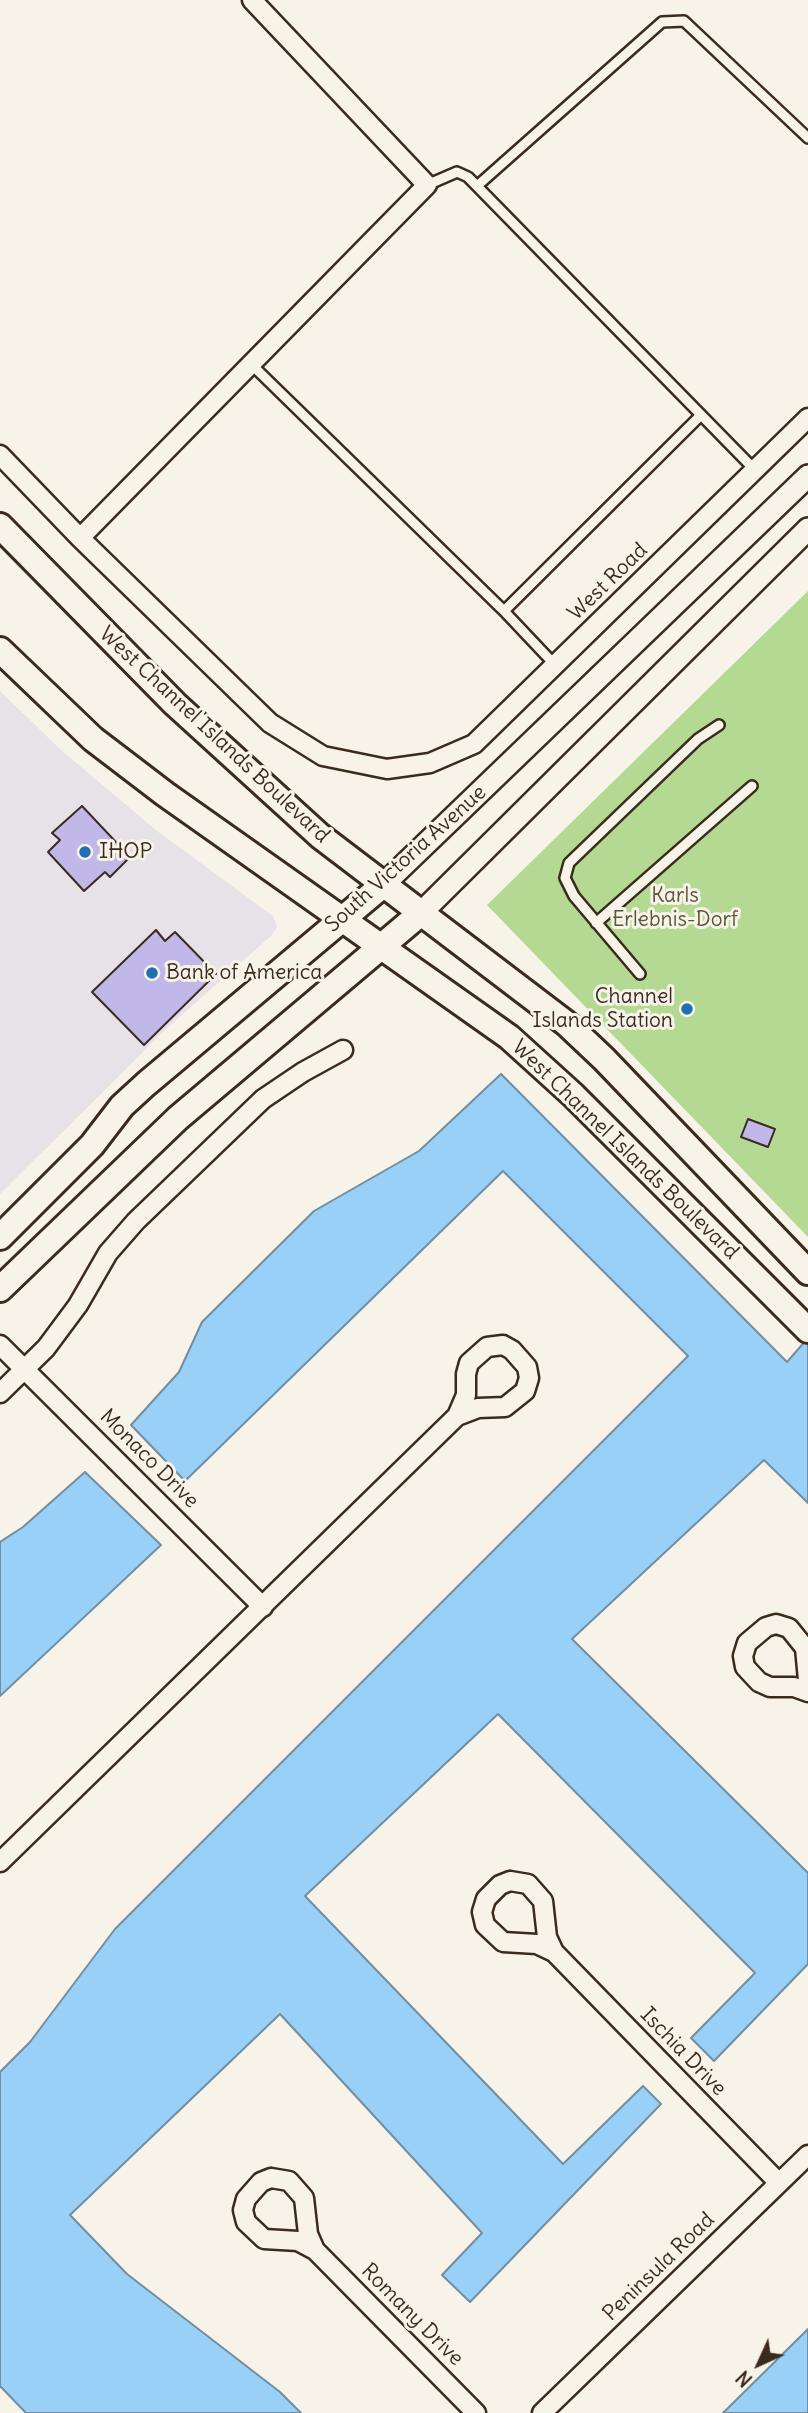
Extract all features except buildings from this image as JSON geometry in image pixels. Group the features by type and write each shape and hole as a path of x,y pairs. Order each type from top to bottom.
{"main road":[{"name":"West Channel Islands Boulevard","path":"0,526 184,713 320,836 566,1024 604,1059 808,1272"},
{"name":"West Channel Islands Boulevard","path":"0,650 93,739 226,838 518,1045 573,1095 805,1327"},
{"name":"South Victoria Avenue","path":"0,1237 92,1145 122,1107 146,1084 383,886"},
{"path":"0,1289 169,1125 421,913"}],"street":[{"path":"80,538 427,185 252,0"},
{"name":"West Road","path":"0,454 80,538 281,729 323,756 387,769 430,763 474,744 808,418"},
{"name":"South Victoria Avenue","path":"383,886 808,476"},
{"path":"421,913 808,529"},
{"path":"0,1393 46,1348 78,1306 108,1253 136,1221 263,1099 292,1078 343,1050"},
{"name":"Monaco Drive","path":"0,1345 88,1429 263,1607"},
{"path":"0,1861 457,1416 465,1399 466,1374 471,1360 492,1345 505,1346 512,1350 528,1370 529,1380 525,1391 502,1408 478,1408 457,1416"},
{"path":"808,1680 805,1648 789,1628 776,1624 766,1626 747,1643 744,1662 759,1682 770,1688 794,1687 808,1692"},
{"name":"Ischia Drive","path":"554,1952 537,1944 506,1943 487,1927 482,1907 500,1885 520,1881 539,1896 544,1904 547,1937 554,1952 779,2183"},
{"name":"Peninsula Road","path":"542,2413 808,2155"},
{"name":"Romany Drive","path":"315,2250 308,2234 307,2207 299,2191 281,2178 261,2182 245,2201 246,2222 264,2239 298,2241 315,2250 476,2413"}],"lane":[{"path":"477,186 662,22 684,21 808,138"},
{"path":"427,185 457,172 477,186 755,470"},
{"path":"251,365 504,611 555,665"},
{"path":"504,611 701,415"},
{"path":"640,974 574,896 565,878 569,863 698,739 719,725"},
{"path":"596,923 752,786"}],"shaded area":[{"path":"0,691 62,751 157,831 273,916 277,927 271,936 166,1029 0,1194"}],"green space":[{"name":"Karls Erlebnis-Dorf","path":"808,591 808,1237 487,905"}],"water":[{"path":"501,1074 787,1362 808,1338 808,1503 764,1460 572,1639 808,1873 808,1964 714,2061 691,2038 755,1973 498,1714 305,1896 563,2164 643,2086 661,2104 470,2302 442,2275 482,2233 280,2014 70,2215 127,2274 280,2392 301,2413 26,2413 0,2386 0,2072 30,2042 115,1929 688,1356 503,1171 185,1481 131,1425 179,1372 202,1322 314,1211 419,1151"},
{"path":"85,1472 161,1545 0,1696 0,1542 23,1527"},
{"path":"808,2329 808,2413 723,2413"}],"place":[{"name":"IHOP","path":"85,852"},
{"name":"Bank of America","path":"152,973"},
{"name":"Channel Islands Station","path":"687,1009"}]}
